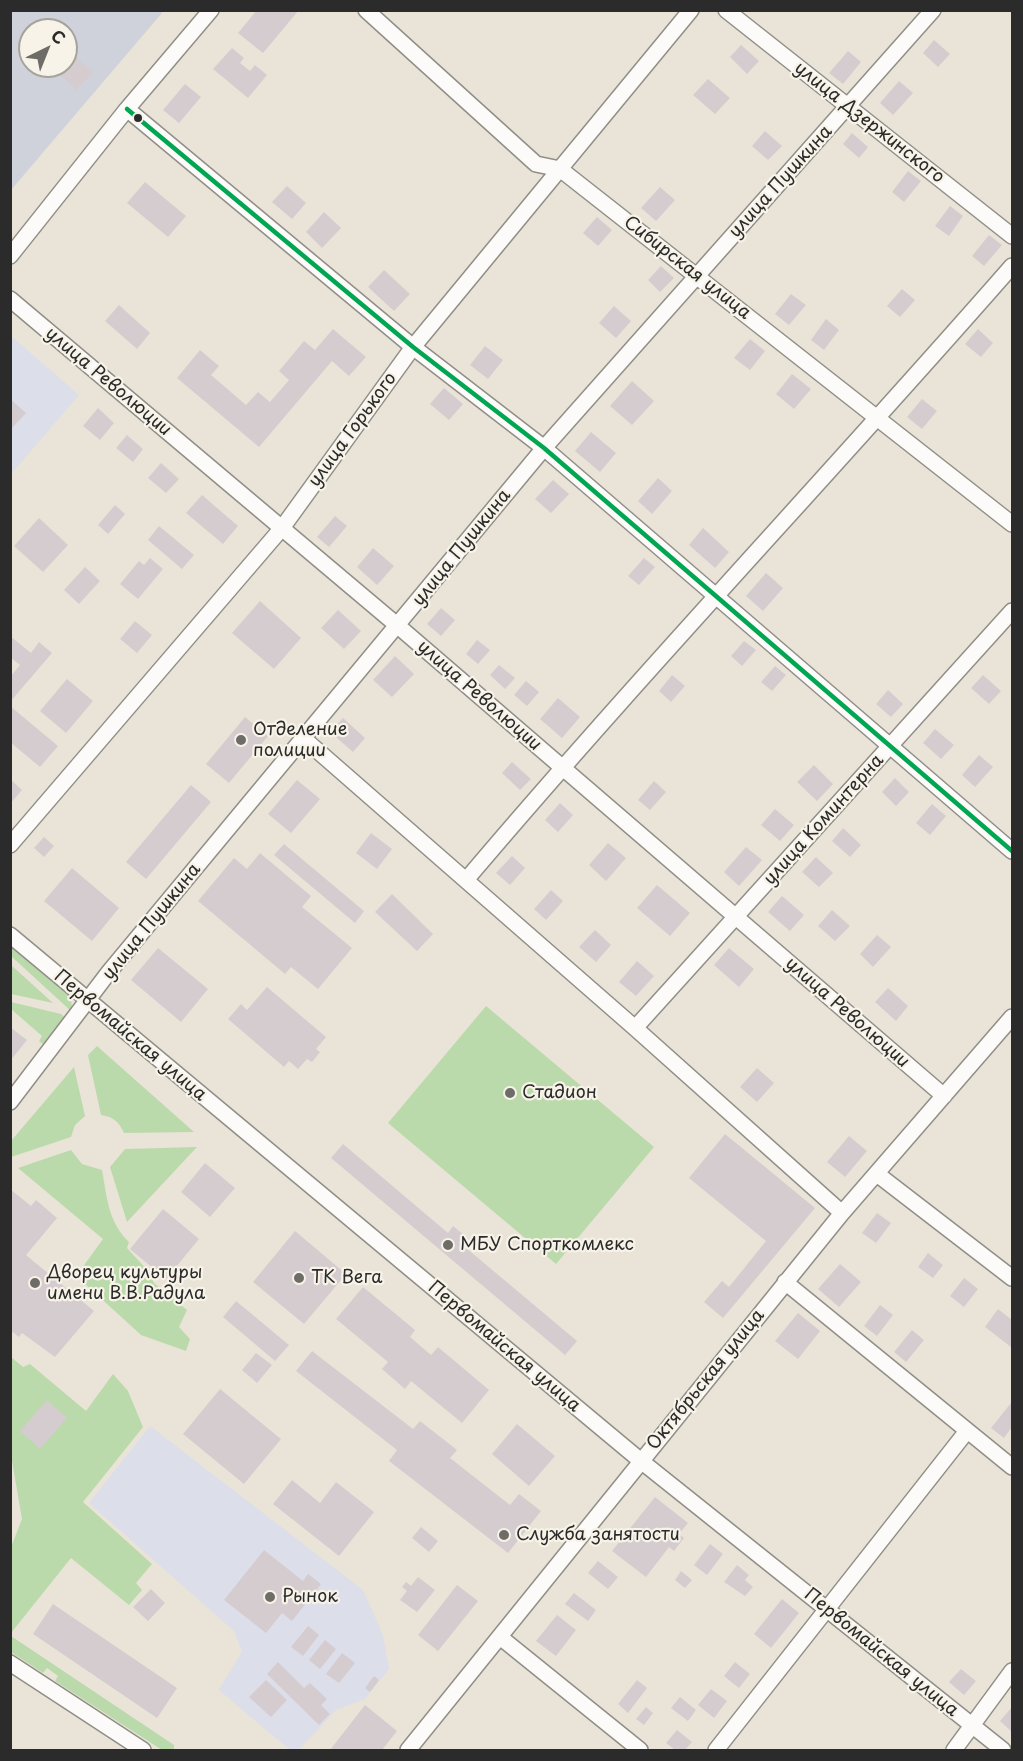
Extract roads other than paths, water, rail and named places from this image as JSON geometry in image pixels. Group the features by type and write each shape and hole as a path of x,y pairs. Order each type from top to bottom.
{"street":[{"path":"10,256 127,109 210,10"},
{"name":"Сибирская улица","path":"366,10 536,164 560,169 698,275 877,421 1012,524"},
{"name":"улица Горького","path":"10,845 282,528 413,347 691,10"},
{"name":"улица Дзержинского","path":"726,10 1012,236"},
{"name":"улица Пушкина","path":"10,1102 89,1002 109,972 544,448 933,10"},
{"path":"127,109 413,347 544,448 1012,851"},
{"path":"466,880 562,767 715,595 877,421 1012,266"},
{"name":"улица Революции","path":"10,299 398,626 944,1096"},
{"name":"улица Коминтерна","path":"635,1028 1012,612"},
{"path":"303,738 635,1028 842,1213"},
{"name":"Первомайская улица","path":"10,935 641,1461 1003,1750"},
{"name":"Октябрьская улица","path":"408,1750 785,1282 1012,1017"},
{"path":"877,1174 1012,1278"},
{"path":"785,1282 1012,1467"},
{"path":"716,1750 828,1611 967,1431"},
{"path":"500,1637 640,1750"},
{"path":"10,1663 143,1750"},
{"path":"954,1750 973,1728 1012,1671"}],"place":[{"name":"Отделение полиции","path":"241,740"},
{"name":"Стадион","path":"510,1093"},
{"name":"МБУ Спорткомлекс","path":"448,1245"},
{"name":"ТК Вега","path":"299,1278"},
{"name":"Дворец культуры имени В.В.Радула","path":"35,1283"},
{"name":"Служба занятости","path":"504,1535"},
{"name":"Рынок","path":"270,1597"}]}
